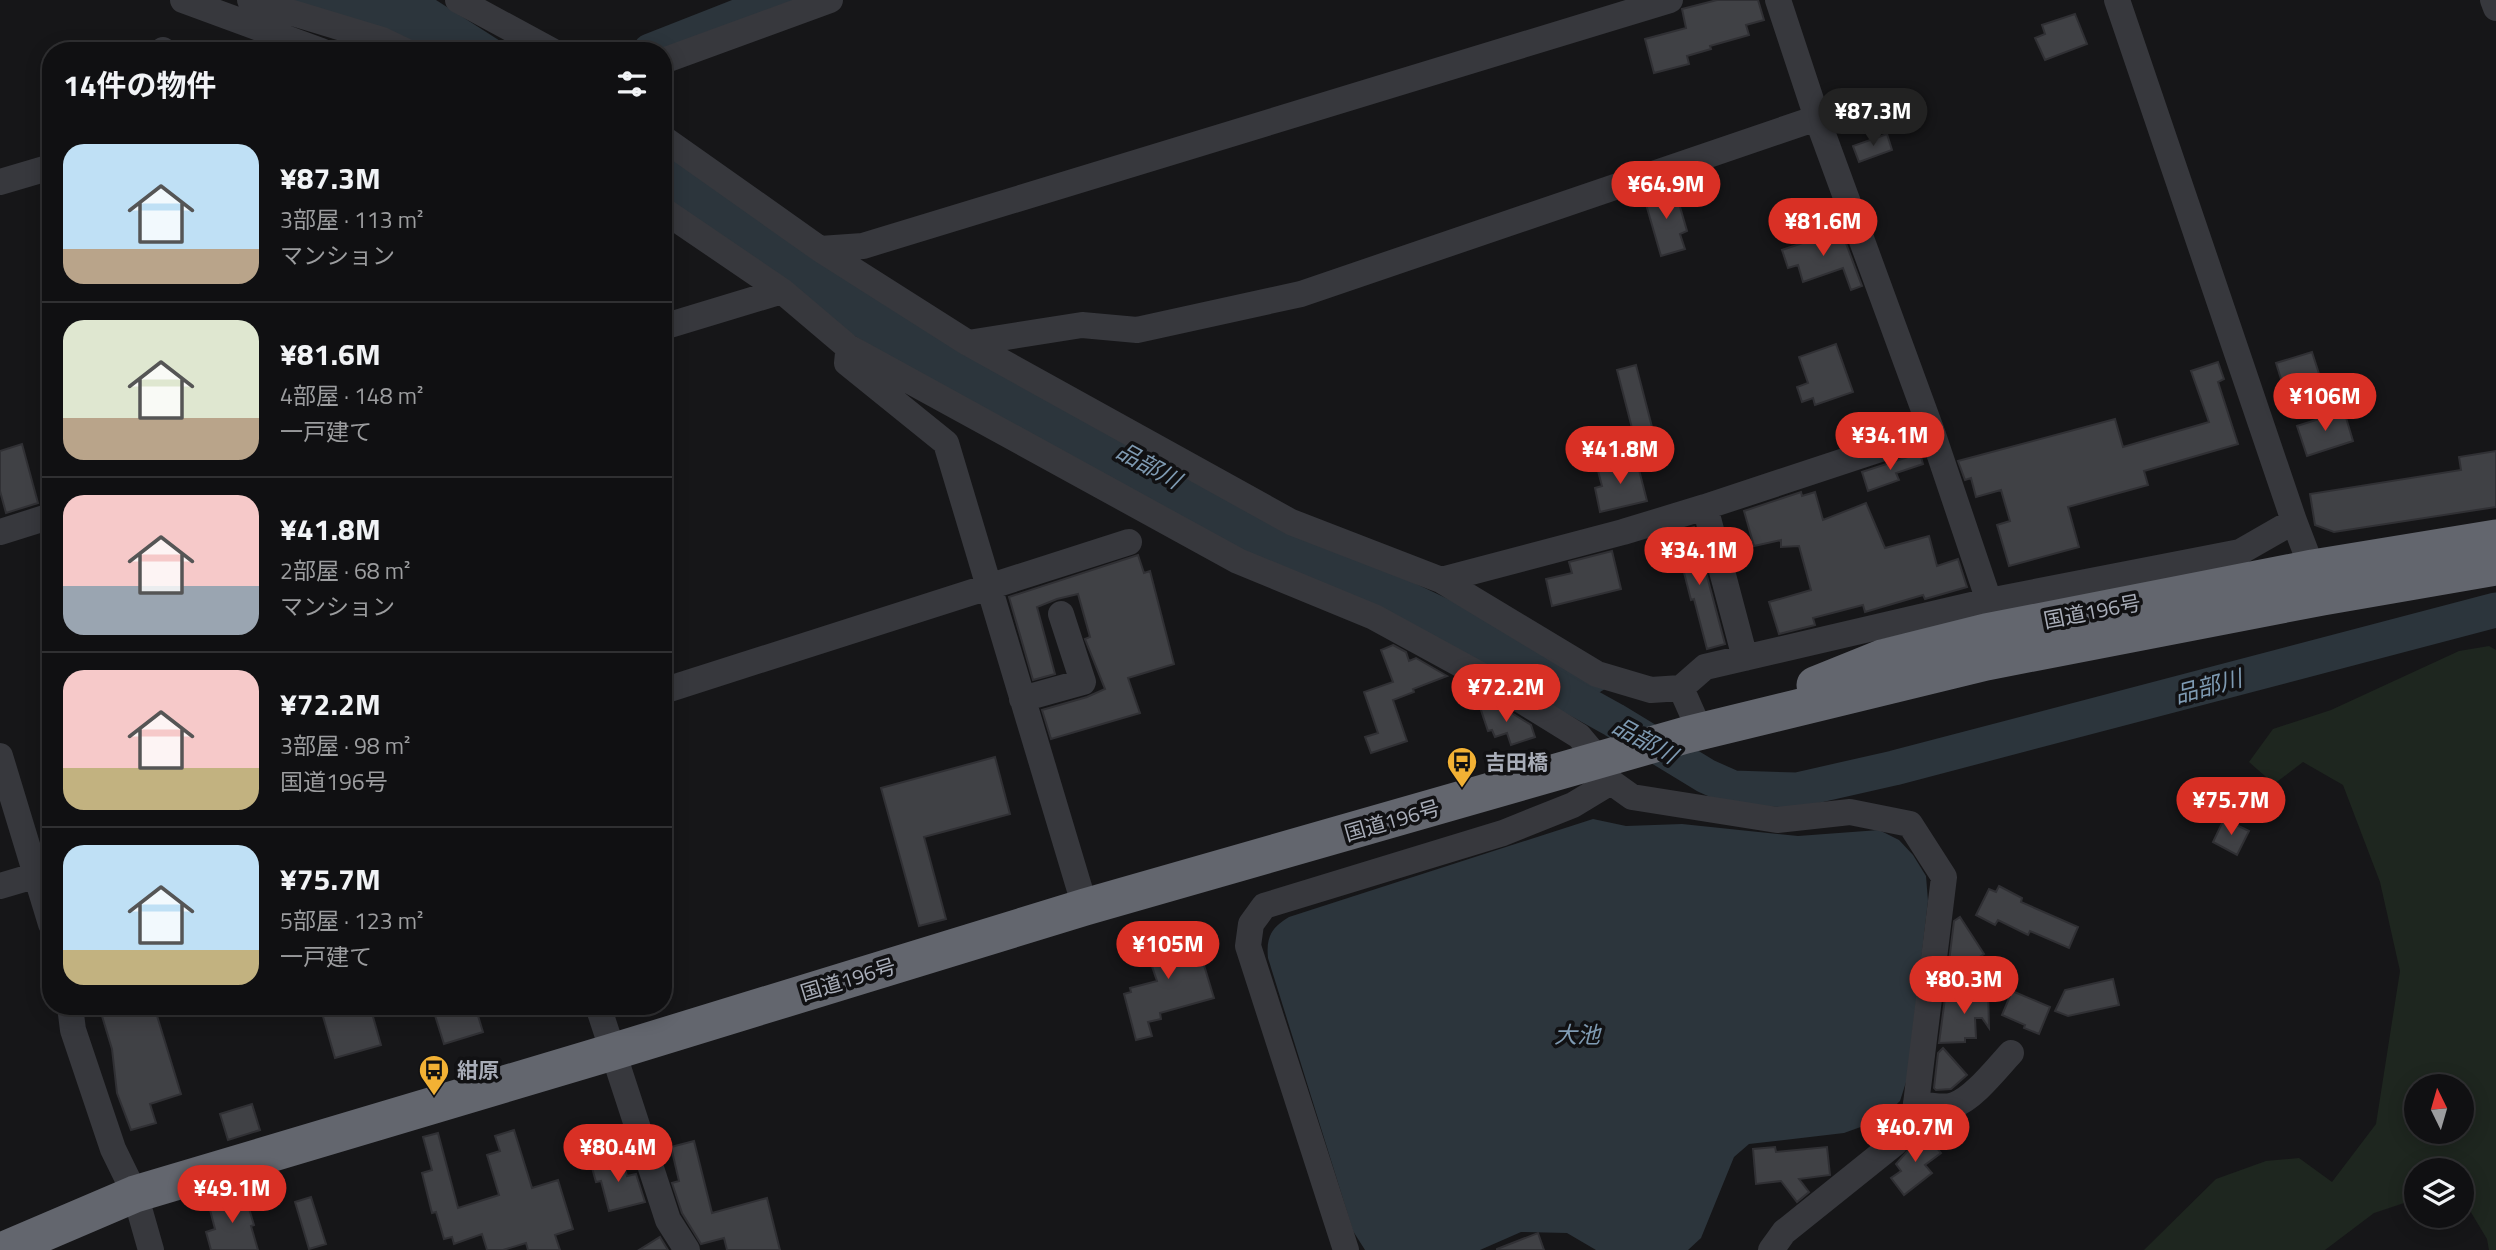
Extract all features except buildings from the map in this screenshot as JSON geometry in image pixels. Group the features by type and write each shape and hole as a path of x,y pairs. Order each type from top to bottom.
{"highway":[{"name":"国道196号","path":"2317,582 2496,538"},
{"name":"国道196号","path":"4,1250 135,1194 1085,907 1605,771 1636,749 1693,733 1882,658 1986,632 2317,582 2496,567"}],"street":[{"path":"183,0 300,42"},
{"path":"250,0 386,42"},
{"path":"458,0 536,42"},
{"path":"672,58 830,0"},
{"path":"820,249 863,246 1670,0"},
{"path":"1778,0 1932,432 1989,601"},
{"path":"2117,0 2317,582"},
{"path":"2493,0 2496,8"},
{"path":"968,342 1082,325 1137,330 1301,294 1818,118"},
{"path":"672,144 820,249 968,342 1291,522 1441,580 1597,674 1650,690 1681,688 1705,667 1989,601 2240,552 2294,521"},
{"path":"0,182 42,170"},
{"path":"672,216 782,291 848,347 1238,561 1374,617 1482,676 1579,736 1605,771 1632,797 1777,820 1850,812 1910,824 1944,877 1915,1112 1895,1143 1784,1231 1771,1250"},
{"path":"672,324 782,291"},
{"path":"848,347 847,363 946,443 1085,907"},
{"path":"1441,580 1705,507 1932,432"},
{"path":"1705,507 1745,658"},
{"path":"0,532 42,519"},
{"path":"672,688 989,589 1129,542"},
{"path":"1022,699 1083,682 1061,614"},
{"path":"1681,688 1693,733"},
{"path":"0,756 42,868"},
{"path":"1346,1250 1248,946 1251,924 1264,906 1503,833 1573,805 1605,771"},
{"path":"0,886 42,874"},
{"path":"71,1015 73,1030 113,1149 135,1194 151,1250"},
{"path":"601,1015 668,1220 687,1250"},
{"path":"1916,1103 1941,1107 1954,1105 1965,1099 2011,1053"}],"shaded area":[{"path":"2489,646 2496,650 2496,1250 2489,1250 2487,1239 2474,1217 2474,1158 2404,1158 2404,1203 2374,1213 2325,1250 2144,1250 2216,1179 2266,1161 2299,1158 2332,1182 2376,1124 2400,971 2380,882 2343,785 2303,762 2274,784 2249,762 2273,729 2331,710 2459,651"}],"water":[{"path":"286,0 436,0 502,42 398,42"},
{"path":"672,158 1351,553 1467,608 1605,689 1562,715 1120,491 834,324 672,211"},
{"name":"大池","path":"1593,819 1626,826 1682,824 1798,836 1879,830 1899,840 1913,855 1926,876 1928,901 1907,1079 1900,1101 1880,1120 1844,1133 1749,1144 1734,1157 1701,1238 1688,1250 1596,1250 1567,1233 1521,1232 1480,1250 1365,1250 1353,1231 1268,958 1271,934 1289,917"}],"waterway":[{"path":"672,42 780,0"},
{"name":"品部川","path":"1540,679 1706,776 1733,788 1797,790 1894,768 2496,610"}],"place":[{"name":"吉田橋","path":"1462,789"},
{"name":"紺原","path":"434,1097"}]}
